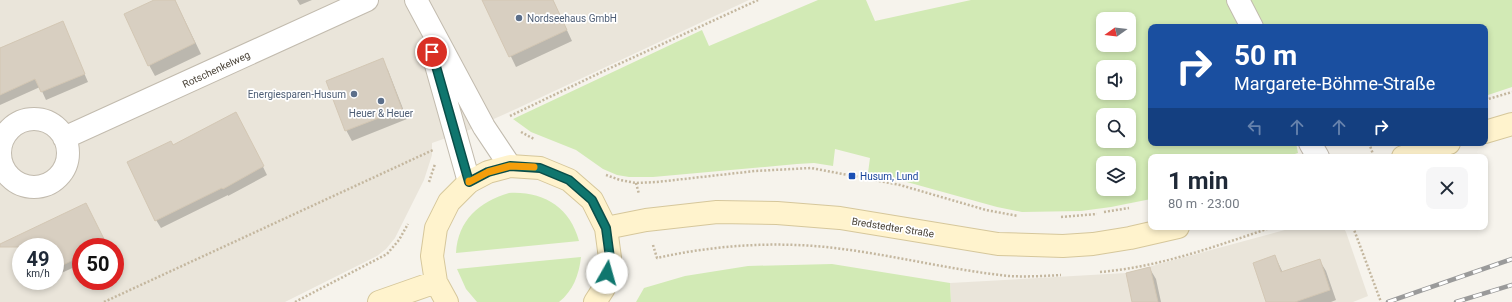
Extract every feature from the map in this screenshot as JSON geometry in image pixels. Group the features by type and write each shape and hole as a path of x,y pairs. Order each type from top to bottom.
{"main road":[{"path":"1488,131 1512,124"},
{"path":"1413,154 1439,146"},
{"path":"447,302 436,282 432,256 436,228 449,202 469,182 488,172 510,166 540,168 569,180 592,200 606,228 610,258 604,288 595,302"},
{"name":"Bredstedter Straße","path":"606,228 661,218 717,212 777,213 840,218 998,244 1063,246 1093,244 1165,230"},
{"path":"380,302 436,282"}],"street":[{"name":"Rotschenkelweg","path":"64,138 367,0"},
{"path":"1238,0 1250,24"},
{"path":"418,4 484,127 510,166"},
{"path":"418,4 469,182"},
{"path":"29,119 40,119 50,122 58,129 64,138 67,149 67,160 62,171 54,180 44,185 33,186 21,184 11,178 2,167 0,148 3,137 18,122 29,119"}],"path":[{"path":"504,119 758,0"},
{"path":"1488,99 1512,92"},
{"path":"104,302 433,150"},
{"path":"1354,230 1381,302"}],"shaded area":[{"path":"0,0 749,0 516,109 469,130 432,143 432,155 424,180 395,238 386,249 377,256 285,302 0,302"},
{"path":"1285,230 1345,230 1368,296 1353,302 951,302 950,283 1126,273"}],"green space":[{"path":"818,0 866,0 875,21 971,0 1229,0 1241,24 1148,24 1148,146 1297,146 1298,153 1148,154 1148,200 1081,211 1022,212 997,207 896,179 868,173 870,158 835,149 833,166 814,163 653,177 629,177 617,175 603,169 576,150 531,132 513,119 702,30 709,46"},
{"path":"1250,0 1512,0 1512,87 1488,95 1488,24 1262,24"},
{"path":"509,193 521,193 544,198 562,210 575,229 579,241 456,253 461,231 472,214 488,202"},
{"path":"581,257 579,270 572,288 559,302 477,302 466,289 457,269"},
{"path":"832,264 950,283 951,302 636,302 644,288 685,276 748,266"}],"building":[{"path":"154,0 175,0 195,43 148,66 124,14"},
{"path":"482,0 553,0 567,30 509,57"},
{"path":"63,21 85,74 41,92 35,79 0,95 0,48"},
{"path":"383,58 402,109 345,131 326,81"},
{"path":"236,112 264,166 223,189 222,188 155,221 127,162 171,141 173,145"},
{"path":"86,203 104,238 72,238 72,260 64,264 64,238 13,238"},
{"path":"12,238 12,247 0,247 0,244"},
{"path":"1275,255 1281,272 1320,259 1330,290 1295,302 1266,302 1253,263"},
{"path":"1150,267 1158,302 1132,302 1126,273"}],"railway":[{"path":"1388,302 1512,259"},
{"path":"1456,302 1512,285"}],"slow traffic":[{"path":"469,181 488,172 510,166 534,167"}],"place":[{"name":"Nordseehaus GmbH","path":"519,18"},
{"name":"Energiesparen-Husum","path":"354,94"},
{"name":"Heuer & Heuer","path":"381,101"},
{"name":"Husum, Lund","path":"852,176"}],"route":[{"path":"432,52 469,182 488,172 510,166 540,168 569,180 592,200 606,228 610,258 607,273"}]}
